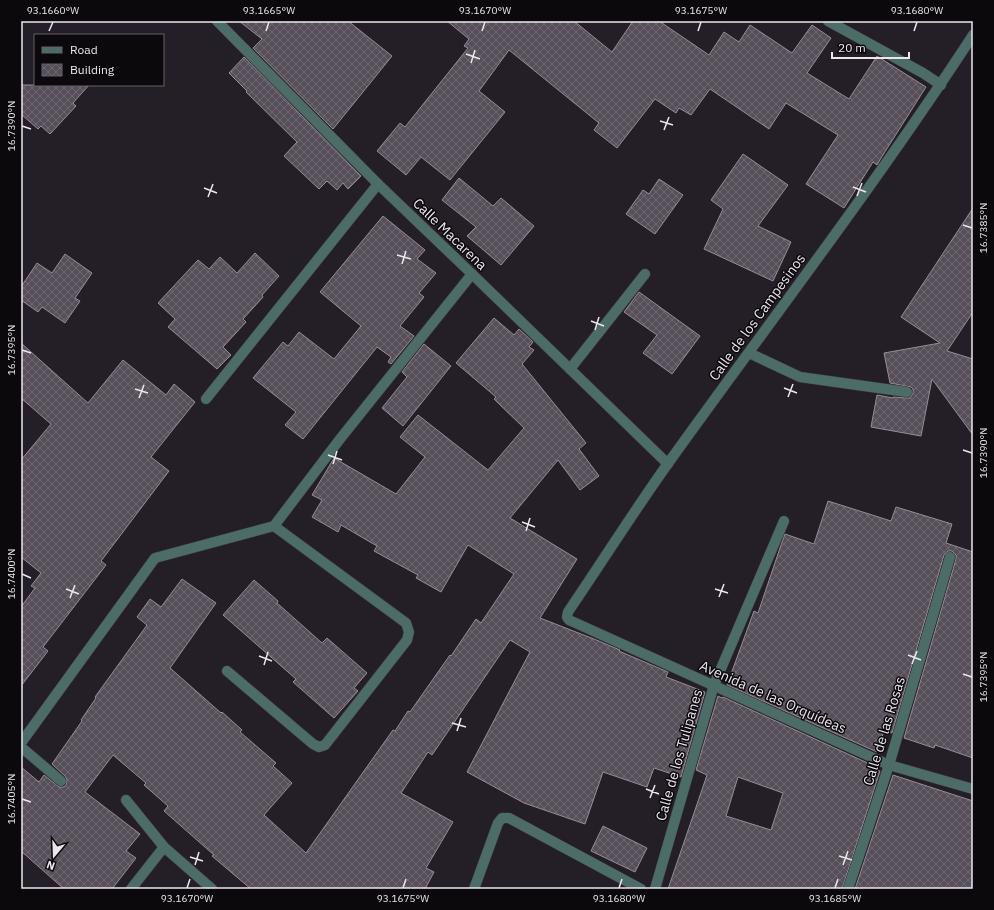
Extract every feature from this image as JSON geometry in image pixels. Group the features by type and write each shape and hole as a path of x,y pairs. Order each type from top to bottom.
{"street":[{"name":"Calle Macarena","path":"217,21 378,184 668,464"},
{"path":"828,21 923,73 941,85"},
{"name":"Calle de los Campesinos","path":"567,617 568,612 668,464 941,85 973,35"},
{"path":"206,399 378,184"},
{"path":"21,743 155,558 274,526 340,439 472,274"},
{"path":"570,369 645,274"},
{"path":"749,353 800,377 907,392"},
{"name":"Calle de los Tulipanes","path":"655,889 714,685 784,521"},
{"path":"226,671 313,744 319,746 325,745 407,640 409,632 406,623 274,526"},
{"name":"Calle de las Rosas","path":"848,889 889,765 950,557"},
{"name":"Avenida de las Orquídeas","path":"567,617 570,620 889,765 973,789"},
{"path":"21,747 61,781"},
{"path":"126,800 164,847 212,889"},
{"path":"474,889 498,823 502,818 509,818 641,889"},
{"path":"131,889 164,847"}],"building":[{"path":"239,21 348,21 392,56 333,129 253,48 262,39"},
{"path":"447,21 574,21 612,52 633,21 659,21 709,55 724,32 739,42 750,25 792,53 812,25 831,38 807,73 849,99 877,56 926,87 877,165 873,162 844,208 806,184 838,135 786,103 769,129 710,89 691,115 679,108 676,113 655,99 617,148 594,130 599,123 509,50 479,91 505,112 450,180 421,157 406,175 377,151 400,123 405,127 468,48 464,46 469,39"},
{"path":"244,57 361,176 348,189 343,183 337,190 327,181 319,189 284,156 297,142 246,92 247,91 229,73"},
{"path":"21,85 88,86 73,103 76,106 50,134 41,126 38,129 21,114"},
{"path":"743,154 788,185 758,226 791,242 773,281 704,249 723,209 711,200"},
{"path":"459,178 493,206 501,198 534,226 501,265 467,236 476,227 442,200"},
{"path":"659,179 683,195 655,234 626,214 643,190 649,194"},
{"path":"973,208 973,312 947,351 973,359 973,435 932,379 921,436 871,427 877,395 893,398 910,398 913,393 913,389 911,387 890,383 884,353 940,343 901,317"},
{"path":"383,216 425,250 417,259 436,273 419,293 424,297 400,326 414,336 391,364 388,362 391,357 377,347 303,439 285,425 296,412 253,378 283,342 288,346 299,332 334,359 361,326 320,292"},
{"path":"255,253 279,276 262,295 263,297 243,319 246,322 223,347 231,355 217,369 168,327 175,319 158,303 198,260 209,269 220,257 237,273"},
{"path":"65,254 92,273 75,298 80,301 65,323 42,307 38,312 21,300 21,287 37,263 52,273"},
{"path":"639,292 700,336 672,374 643,353 657,335 624,312"},
{"path":"494,318 514,335 519,329 533,342 529,347 534,350 522,364 586,443 579,449 599,476 580,490 558,460 510,518 577,559 540,618 620,650 619,651 668,672 666,677 705,692 681,777 654,768 647,787 603,772 585,824 524,803 467,772 530,652 510,640 432,755 428,752 401,793 453,822 426,868 434,872 425,889 251,889 212,856 214,855 164,811 168,806 144,785 146,783 113,755 85,792 140,834 126,851 136,858 112,889 64,889 21,851 21,767 39,782 44,775 59,787 64,787 66,785 67,779 65,776 52,764 82,721 81,720 96,698 95,697 147,625 137,617 150,599 161,607 182,579 216,603 170,668 242,730 240,732 276,763 273,766 292,783 264,815 306,853 393,730 395,731 408,711 410,712 476,619 481,623 514,574 468,545 441,592 416,578 418,575 374,551 377,546 341,525 338,532 312,517 322,500 312,495 334,458 396,494 425,457 400,437 418,415 488,470 524,428 494,399 496,397 456,363"},
{"path":"21,343 88,403 123,360 166,395 174,384 195,402 151,457 169,471 101,561 106,565 43,647 48,651 21,686 21,607 35,588 31,586 41,573 21,557 21,460 51,424 21,398"},
{"path":"424,344 451,366 403,426 382,408 407,377 402,372"},
{"path":"828,501 891,521 896,507 952,524 946,543 973,552 973,758 935,745 934,748 904,738 956,559 956,555 952,551 948,551 944,555 892,733 884,731 877,752 727,685 754,611 758,613 785,534 814,544"},
{"path":"254,580 278,601 277,603 322,643 327,638 367,673 354,688 358,691 334,718 293,682 296,679 223,615"},
{"path":"718,696 872,765 871,768 880,771 842,889 668,889 707,775 696,770","holes":["738,777 783,793 771,830 726,816"]},
{"path":"893,775 973,801 973,889 855,889"},
{"path":"603,826 647,848 635,872 591,851"}]}
